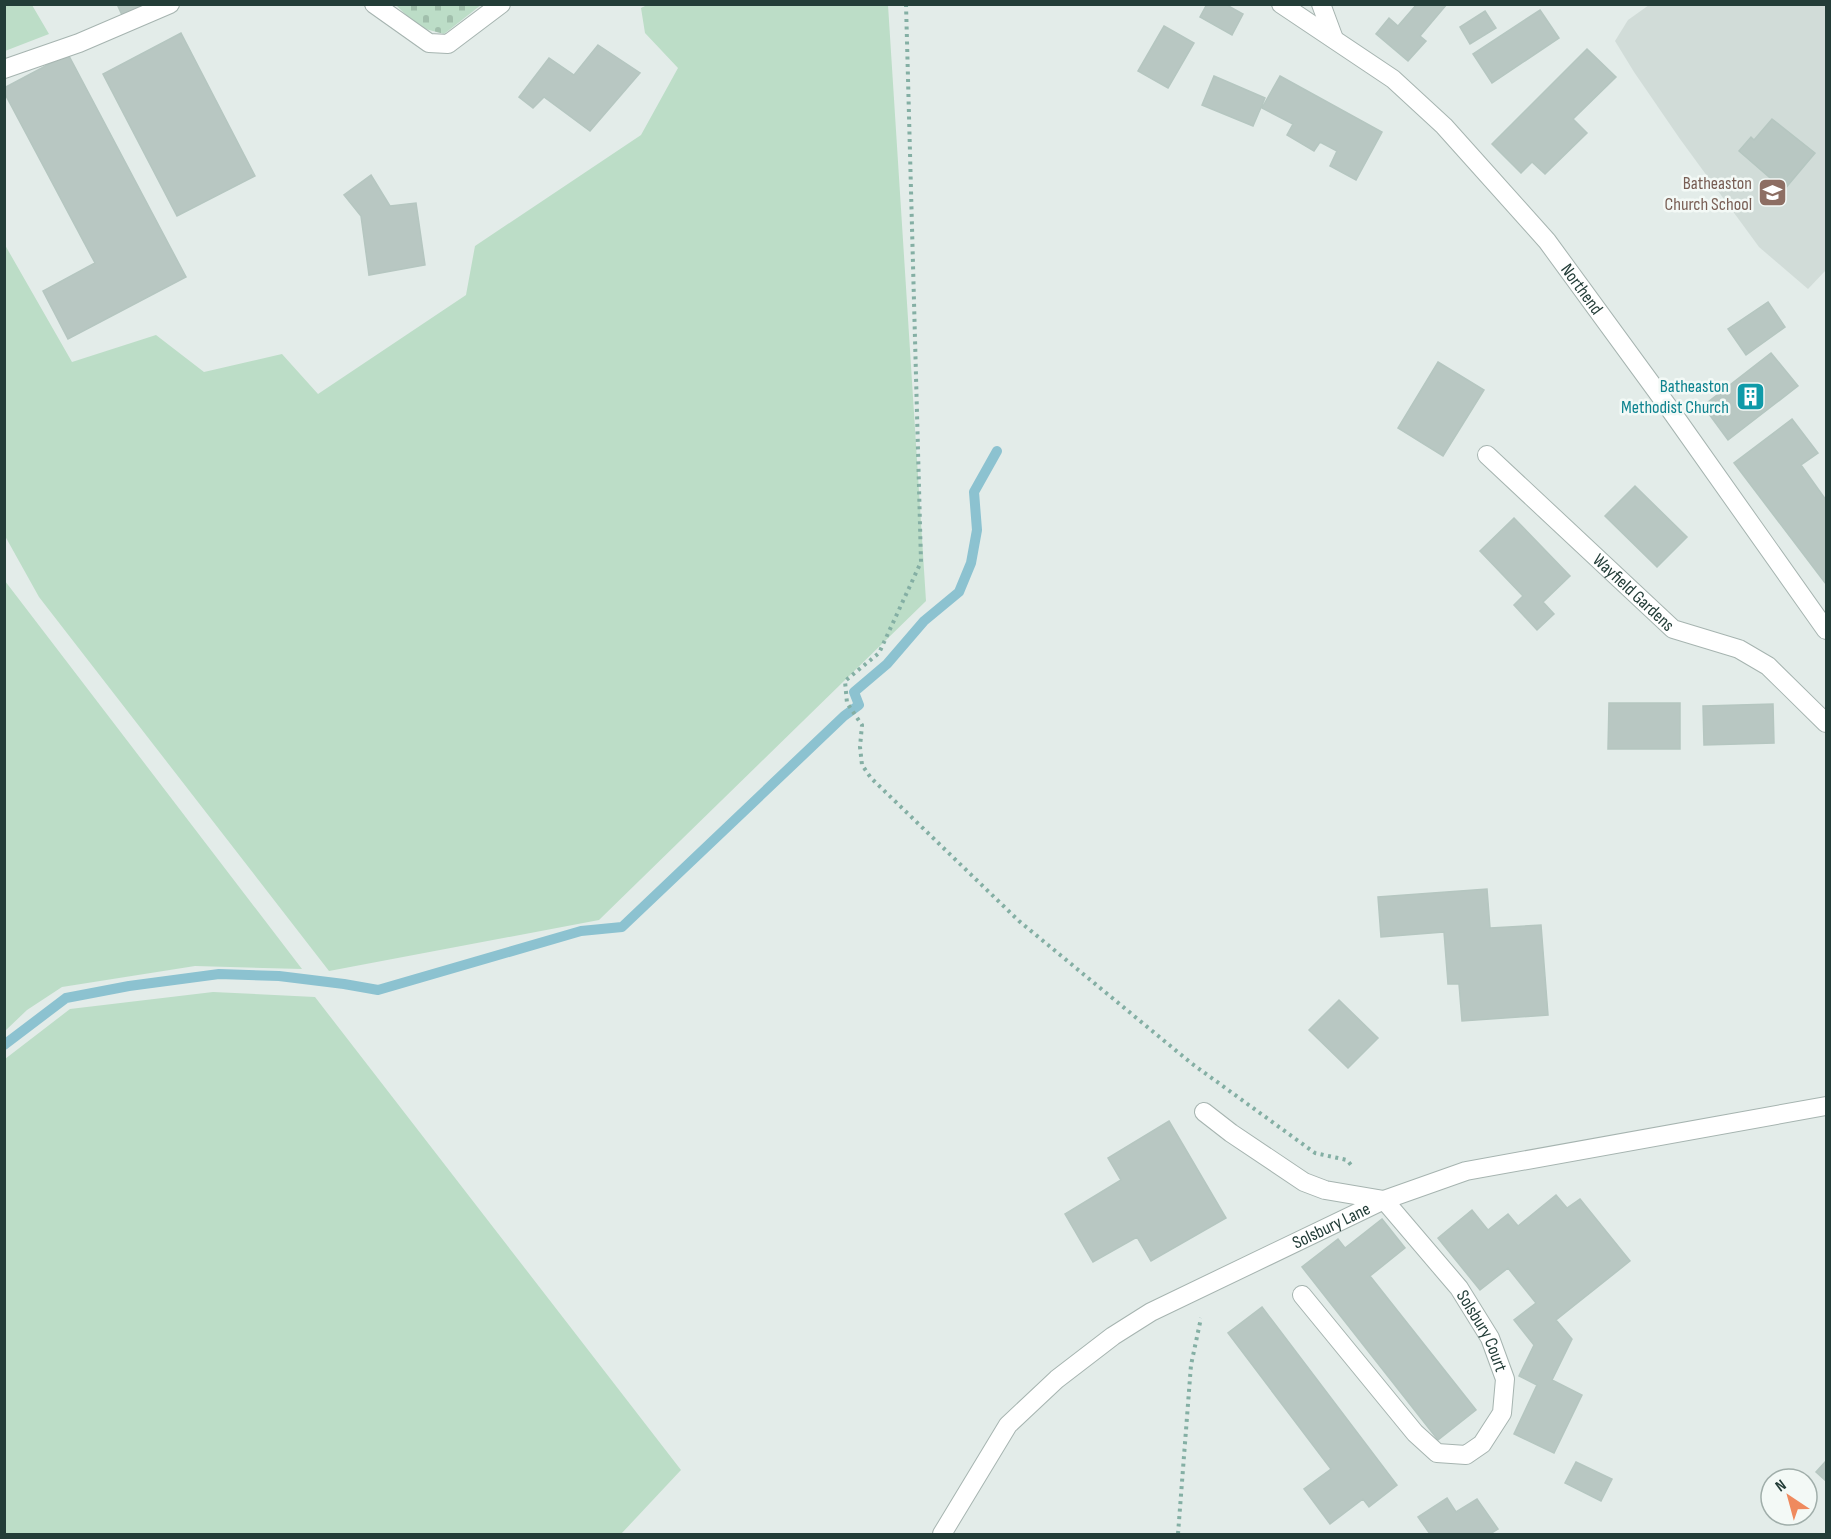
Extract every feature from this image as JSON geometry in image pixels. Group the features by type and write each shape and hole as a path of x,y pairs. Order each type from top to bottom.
{"street":[{"path":"4,69 79,43 170,4"},
{"path":"374,4 429,43 448,44 501,4"},
{"name":"Northend","path":"1281,4 1393,79 1444,126 1547,241 1827,630"},
{"path":"1321,4 1334,39"},
{"name":"Wayfield Gardens","path":"1487,454 1673,630 1739,649 1768,666 1827,723"},
{"name":"Solsbury Lane","path":"942,1534 1008,1425 1057,1379 1113,1336 1151,1312 1384,1200 1466,1172 1827,1106"},
{"path":"1204,1112 1256,1151 1304,1182 1325,1190 1384,1200"},
{"name":"Solsbury Court","path":"1302,1295 1416,1433 1437,1453 1466,1455 1482,1444 1502,1413 1505,1379 1491,1338 1459,1288 1384,1200"}],"path":[{"path":"906,4 921,562 879,653 845,681 847,703 862,725 860,747 862,765 871,778 1019,921 1191,1063 1315,1153 1347,1160"},
{"path":"1178,1534 1191,1365 1200,1319"}],"shaded area":[{"name":"Batheaston Church School","path":"1649,5 1826,5 1826,270 1808,289 1759,247 1680,139 1615,41 1628,20"}],"green space":[{"path":"5,4 32,5 49,34 5,51"},
{"path":"396,5 481,5 444,34 418,27"},
{"path":"647,5 888,5 926,601 599,920 329,971 39,597 5,536 5,245 72,362 156,335 204,372 282,354 318,394 466,295 475,246 641,135 678,68 645,33 641,8"},
{"path":"5,581 302,969 195,966 62,987 27,1010 5,1031"},
{"path":"213,992 315,997 681,1470 621,1534 5,1534 5,1059 70,1009"}],"building":[{"path":"117,4 146,4 122,15"},
{"path":"1207,4 1225,4 1243,14 1232,35 1200,17"},
{"path":"1417,4 1447,4 1420,36 1426,41 1408,61 1376,34 1389,18 1398,26"},
{"path":"1540,10 1559,38 1492,83 1473,54"},
{"path":"1485,11 1496,28 1470,44 1460,27"},
{"path":"1164,26 1194,43 1168,88 1138,71"},
{"path":"181,33 255,176 177,216 103,74"},
{"path":"598,45 640,73 590,131 544,97 533,108 519,97 549,58 574,75"},
{"path":"1587,49 1616,77 1573,119 1587,133 1545,174 1532,162 1521,173 1492,144"},
{"path":"68,54 186,277 68,339 43,291 95,263 4,92 4,88"},
{"path":"1214,76 1265,98 1253,126 1202,105"},
{"path":"1280,76 1382,132 1356,180 1330,166 1337,151 1320,142 1314,151 1287,135 1293,124 1262,108"},
{"path":"1772,119 1815,153 1784,190 1739,151 1751,137 1754,140"},
{"path":"371,175 390,206 416,203 425,265 369,275 361,216 344,195"},
{"path":"1768,302 1785,327 1746,355 1728,329"},
{"name":"Batheaston Methodist Church","path":"1771,353 1798,386 1728,440 1703,406"},
{"path":"1438,362 1484,390 1443,456 1398,428"},
{"path":"1792,419 1818,453 1801,465 1826,500 1826,584 1734,463"},
{"path":"1635,486 1687,537 1657,567 1605,516"},
{"path":"1514,518 1570,576 1543,602 1554,614 1537,630 1514,605 1523,596 1480,551"},
{"path":"1609,703 1680,703 1680,749 1608,749"},
{"path":"1773,704 1774,743 1704,745 1703,706"},
{"path":"1487,889 1490,928 1541,925 1548,1015 1462,1021 1459,984 1448,984 1444,932 1381,937 1378,897"},
{"path":"1339,1000 1378,1038 1348,1068 1309,1030"},
{"path":"1169,1121 1226,1218 1151,1261 1137,1237 1093,1262 1065,1214 1121,1180 1108,1158"},
{"path":"1556,1195 1567,1208 1580,1199 1630,1261 1556,1320 1572,1339 1552,1380 1582,1395 1554,1453 1514,1434 1537,1385 1519,1376 1534,1345 1514,1320 1536,1303 1508,1268 1480,1290 1438,1238 1472,1210 1488,1230 1508,1214 1518,1226"},
{"path":"1382,1219 1405,1248 1370,1276 1476,1410 1438,1440 1302,1267 1338,1239 1345,1248"},
{"path":"1262,1307 1397,1485 1369,1507 1363,1499 1330,1524 1304,1489 1331,1469 1228,1333"},
{"path":"1826,1461 1826,1481 1819,1475 1819,1469"},
{"path":"1576,1462 1612,1479 1601,1501 1565,1483"},
{"path":"1447,1498 1456,1512 1477,1499 1498,1529 1490,1534 1430,1534 1418,1517"}],"waterway":[{"path":"4,1045 66,998 129,986 219,974 279,976 378,990 581,931 622,927 844,716 859,705 854,692 887,664 924,621 959,592 971,563 977,530 974,492 997,451"}],"place":[{"name":"Batheaston Church School","path":"1773,193"},
{"name":"Batheaston Methodist Church","path":"1750,396"}]}
